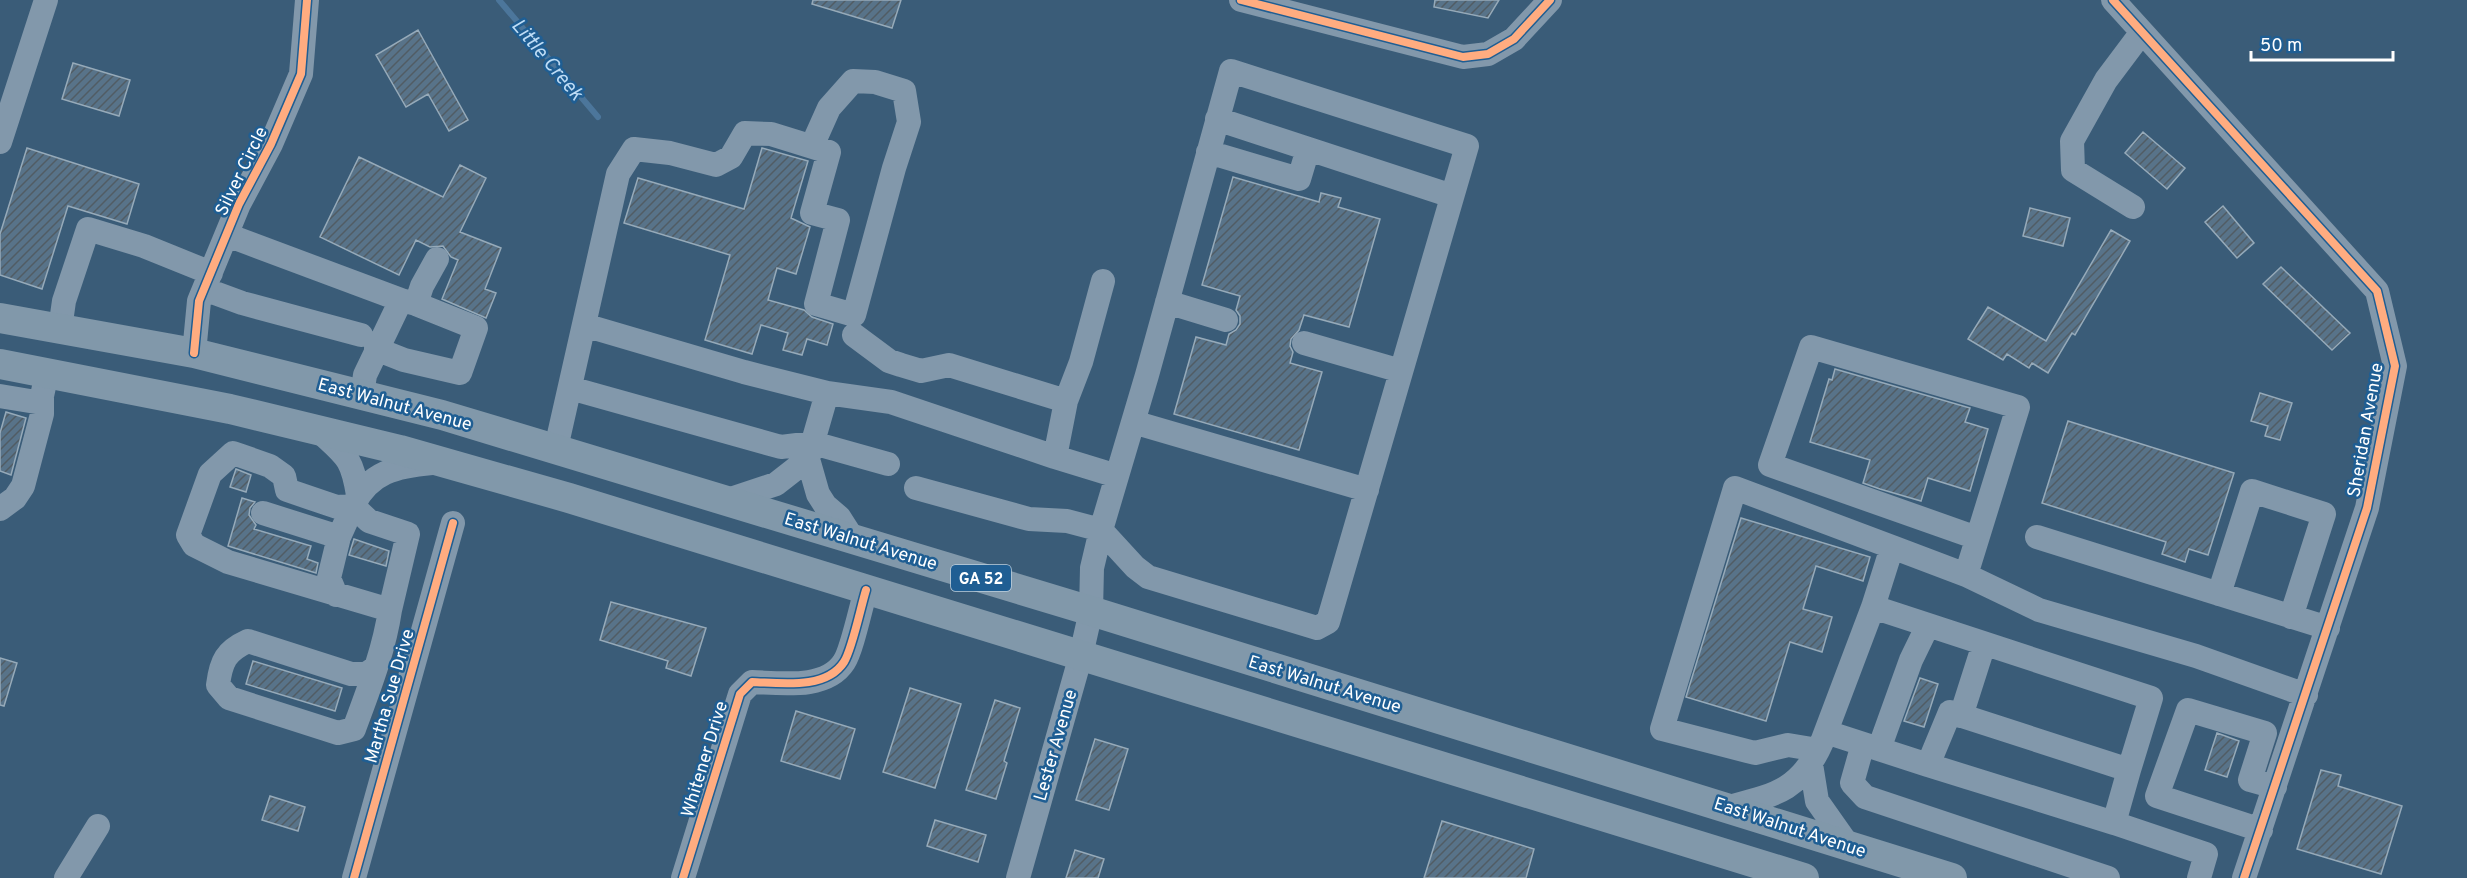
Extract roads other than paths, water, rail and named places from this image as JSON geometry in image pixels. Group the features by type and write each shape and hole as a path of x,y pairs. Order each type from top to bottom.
{"main road":[{"name":"East Walnut Avenue","path":"0,318 194,353 442,415 1091,610 1952,878"},
{"name":"GA 52","path":"0,364 230,409 443,462 581,501 1804,878"}],"street":[{"path":"0,142 9,91 46,0"},
{"name":"Silver Circle","path":"194,353 199,301 239,204 271,144 301,74 307,0"},
{"path":"1241,0 1463,57 1488,54 1514,39 1550,0"},
{"name":"Sheridan Avenue","path":"2113,0 2377,291 2395,366 2367,508 2244,878"},
{"path":"2133,207 2073,170 2072,141 2106,80 2142,32"},
{"name":"Lester Avenue","path":"1017,878 1081,655 1091,610 1092,568 1101,530 1231,70 1467,146 1452,196"},
{"path":"556,448 618,174 634,148 670,153 717,165 731,157 745,133 771,134 829,152 812,213 838,220 816,304 854,315 894,168 909,122 904,91 876,82 853,81 829,108 812,146"},
{"path":"916,488 1029,519 1067,521 1101,530 1135,567 1148,577 1317,628 1328,622 1452,196 1217,119"},
{"path":"1208,152 1299,179 1308,149"},
{"path":"60,329 64,301 88,229 144,246 253,306 369,342 404,360 460,373 476,328 227,235"},
{"path":"362,395 369,342 409,302 422,286 437,259"},
{"path":"1055,457 1066,401 1081,362 1103,281"},
{"path":"1167,302 1226,320"},
{"path":"584,325 744,372 827,393 891,402 1117,476"},
{"path":"854,335 889,361 901,365 921,371 949,365 1066,401"},
{"path":"1304,342 1401,371"},
{"path":"1749,493 1757,475 1770,465 1811,347 2018,407 1966,575"},
{"path":"891,402 901,365"},
{"path":"0,509 15,498 23,486 42,414 47,373"},
{"path":"570,388 781,447 888,464"},
{"path":"827,393 810,451 818,494 825,505 839,517 853,539"},
{"path":"0,396 42,403"},
{"path":"1133,422 1367,490"},
{"path":"318,430 347,456 354,470 356,500 369,520 408,534 386,637 354,729 338,733 229,698 218,685 220,669 231,648 248,641 351,674 366,674 375,668"},
{"path":"728,500 776,484 810,451"},
{"path":"356,500 337,507 287,490 284,476 270,466 233,453 210,474 189,535 194,545 228,562 390,610"},
{"path":"336,595 329,578 339,537 356,500 378,476 403,465 443,462"},
{"path":"1770,465 1977,538"},
{"path":"2199,878 2206,854 1871,747 1818,749 1788,745 1755,753 1662,729 1735,488 1966,575 2039,610 2196,656 2306,695"},
{"path":"2219,594 2252,491 2324,514 2291,617"},
{"path":"263,513 339,537"},
{"name":"Martha Sue Drive","path":"354,878 453,523"},
{"path":"2037,537 2328,628"},
{"path":"1729,807 1774,795 1788,787 1818,749 1873,607 1892,547"},
{"name":"Whitener Drive","path":"683,878 740,694 752,682 815,681 831,674 844,662 866,590"},
{"path":"1873,607 2151,698 2114,823"},
{"path":"1928,625 1852,783 1865,797 2108,878"},
{"path":"1961,716 1984,644"},
{"path":"2260,830 2157,796 2188,710 2265,733 2250,780 2275,786"},
{"path":"1928,765 1950,712 2129,770"},
{"path":"358,717 396,728"},
{"path":"1818,749 1817,801 1848,845"},
{"path":"66,878 98,826"}],"waterway":[{"name":"Little Creek","path":"499,0 598,117"}]}
